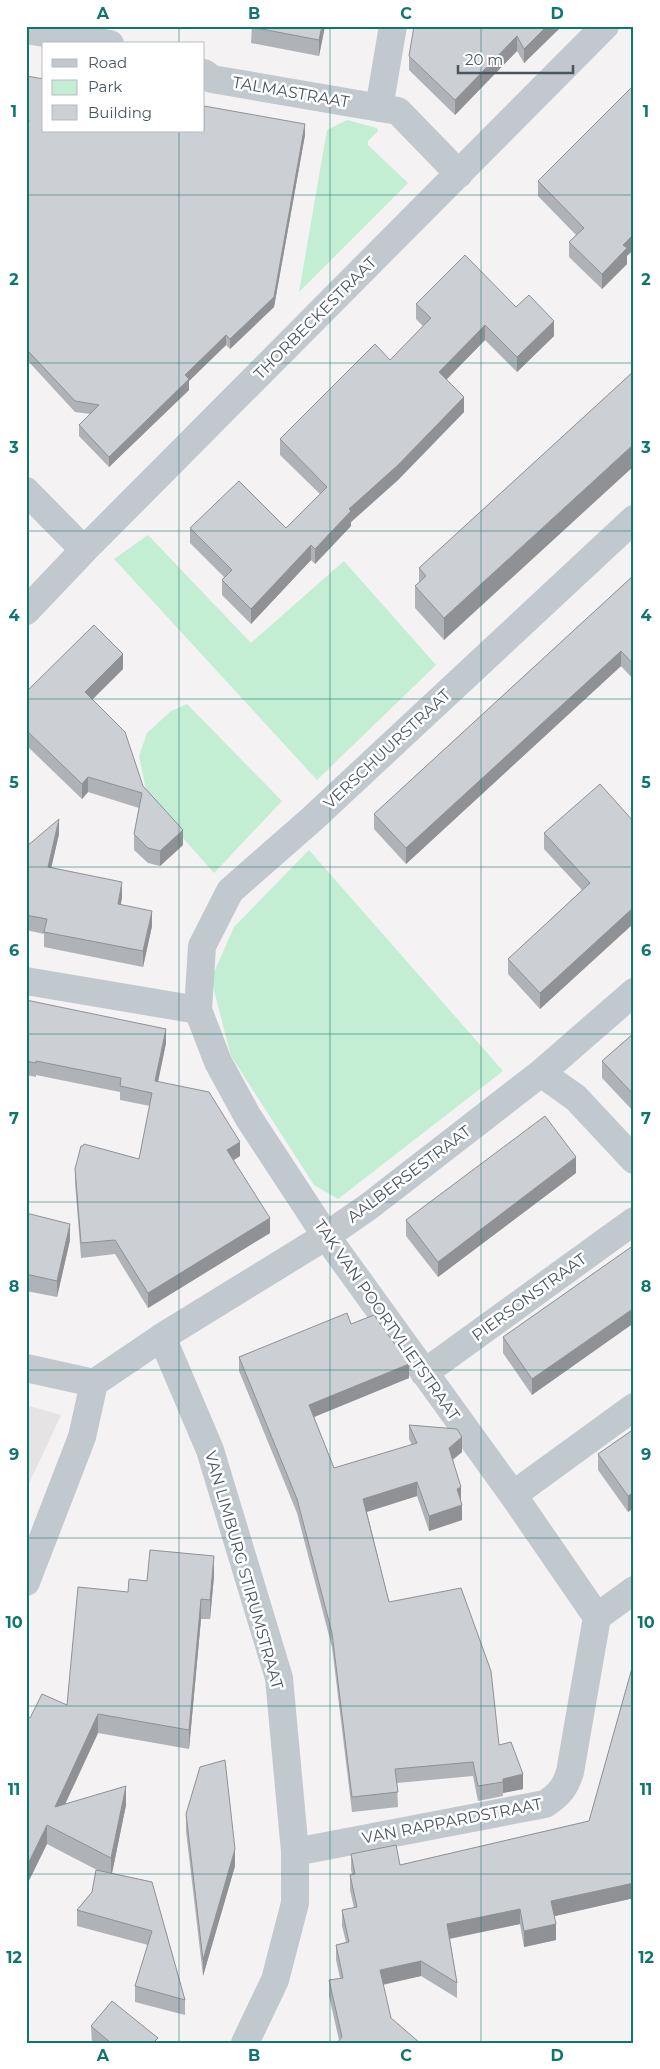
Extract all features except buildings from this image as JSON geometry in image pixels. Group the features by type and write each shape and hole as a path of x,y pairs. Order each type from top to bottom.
{"street":[{"path":"379,108 393,26"},
{"name":"THORBECKESTRAAT","path":"26,611 84,550 460,174 605,26"},
{"path":"26,30 98,42"},
{"name":"TALMASTRAAT","path":"205,74 212,79 398,111 460,174"},
{"path":"26,491 84,550"},
{"name":"VERSCHUURSTRAAT","path":"198,1010 202,946 230,891 311,820 634,519"},
{"path":"26,981 198,1010"},
{"name":"AALBERSESTRAAT","path":"94,1384 162,1337 326,1236 368,1207 541,1073 634,992"},
{"name":"TAK VAN POORTVLIETSTRAAT","path":"198,1010 218,1062 248,1117 326,1236 514,1495 597,1617"},
{"path":"541,1073 576,1098 634,1160"},
{"name":"PIERSONSTRAAT","path":"424,1373 634,1221"},
{"name":"VAN LIMBURG STIRUMSTRAAT","path":"162,1337 210,1450 279,1678 295,1852 295,1903 275,1980 245,2043"},
{"path":"26,1368 94,1384 82,1437 26,1582"},
{"path":"514,1495 634,1408"},
{"path":"597,1617 634,1590"},
{"name":"VAN RAPPARDSTRAAT","path":"295,1852 545,1804 559,1795 566,1784 570,1772 597,1617"}],"shaded area":[{"path":"26,1405 61,1415 26,1490"}],"green space":[{"path":"347,120 377,128 378,131 368,141 368,145 408,183 299,292 327,130"},
{"path":"148,535 251,643 344,561 436,665 317,780 114,559"},
{"path":"187,704 282,801 214,873 167,820 146,789 139,756 147,733 171,711"},
{"path":"309,850 503,1071 338,1199 314,1185 231,1056 211,979 234,927"}]}
